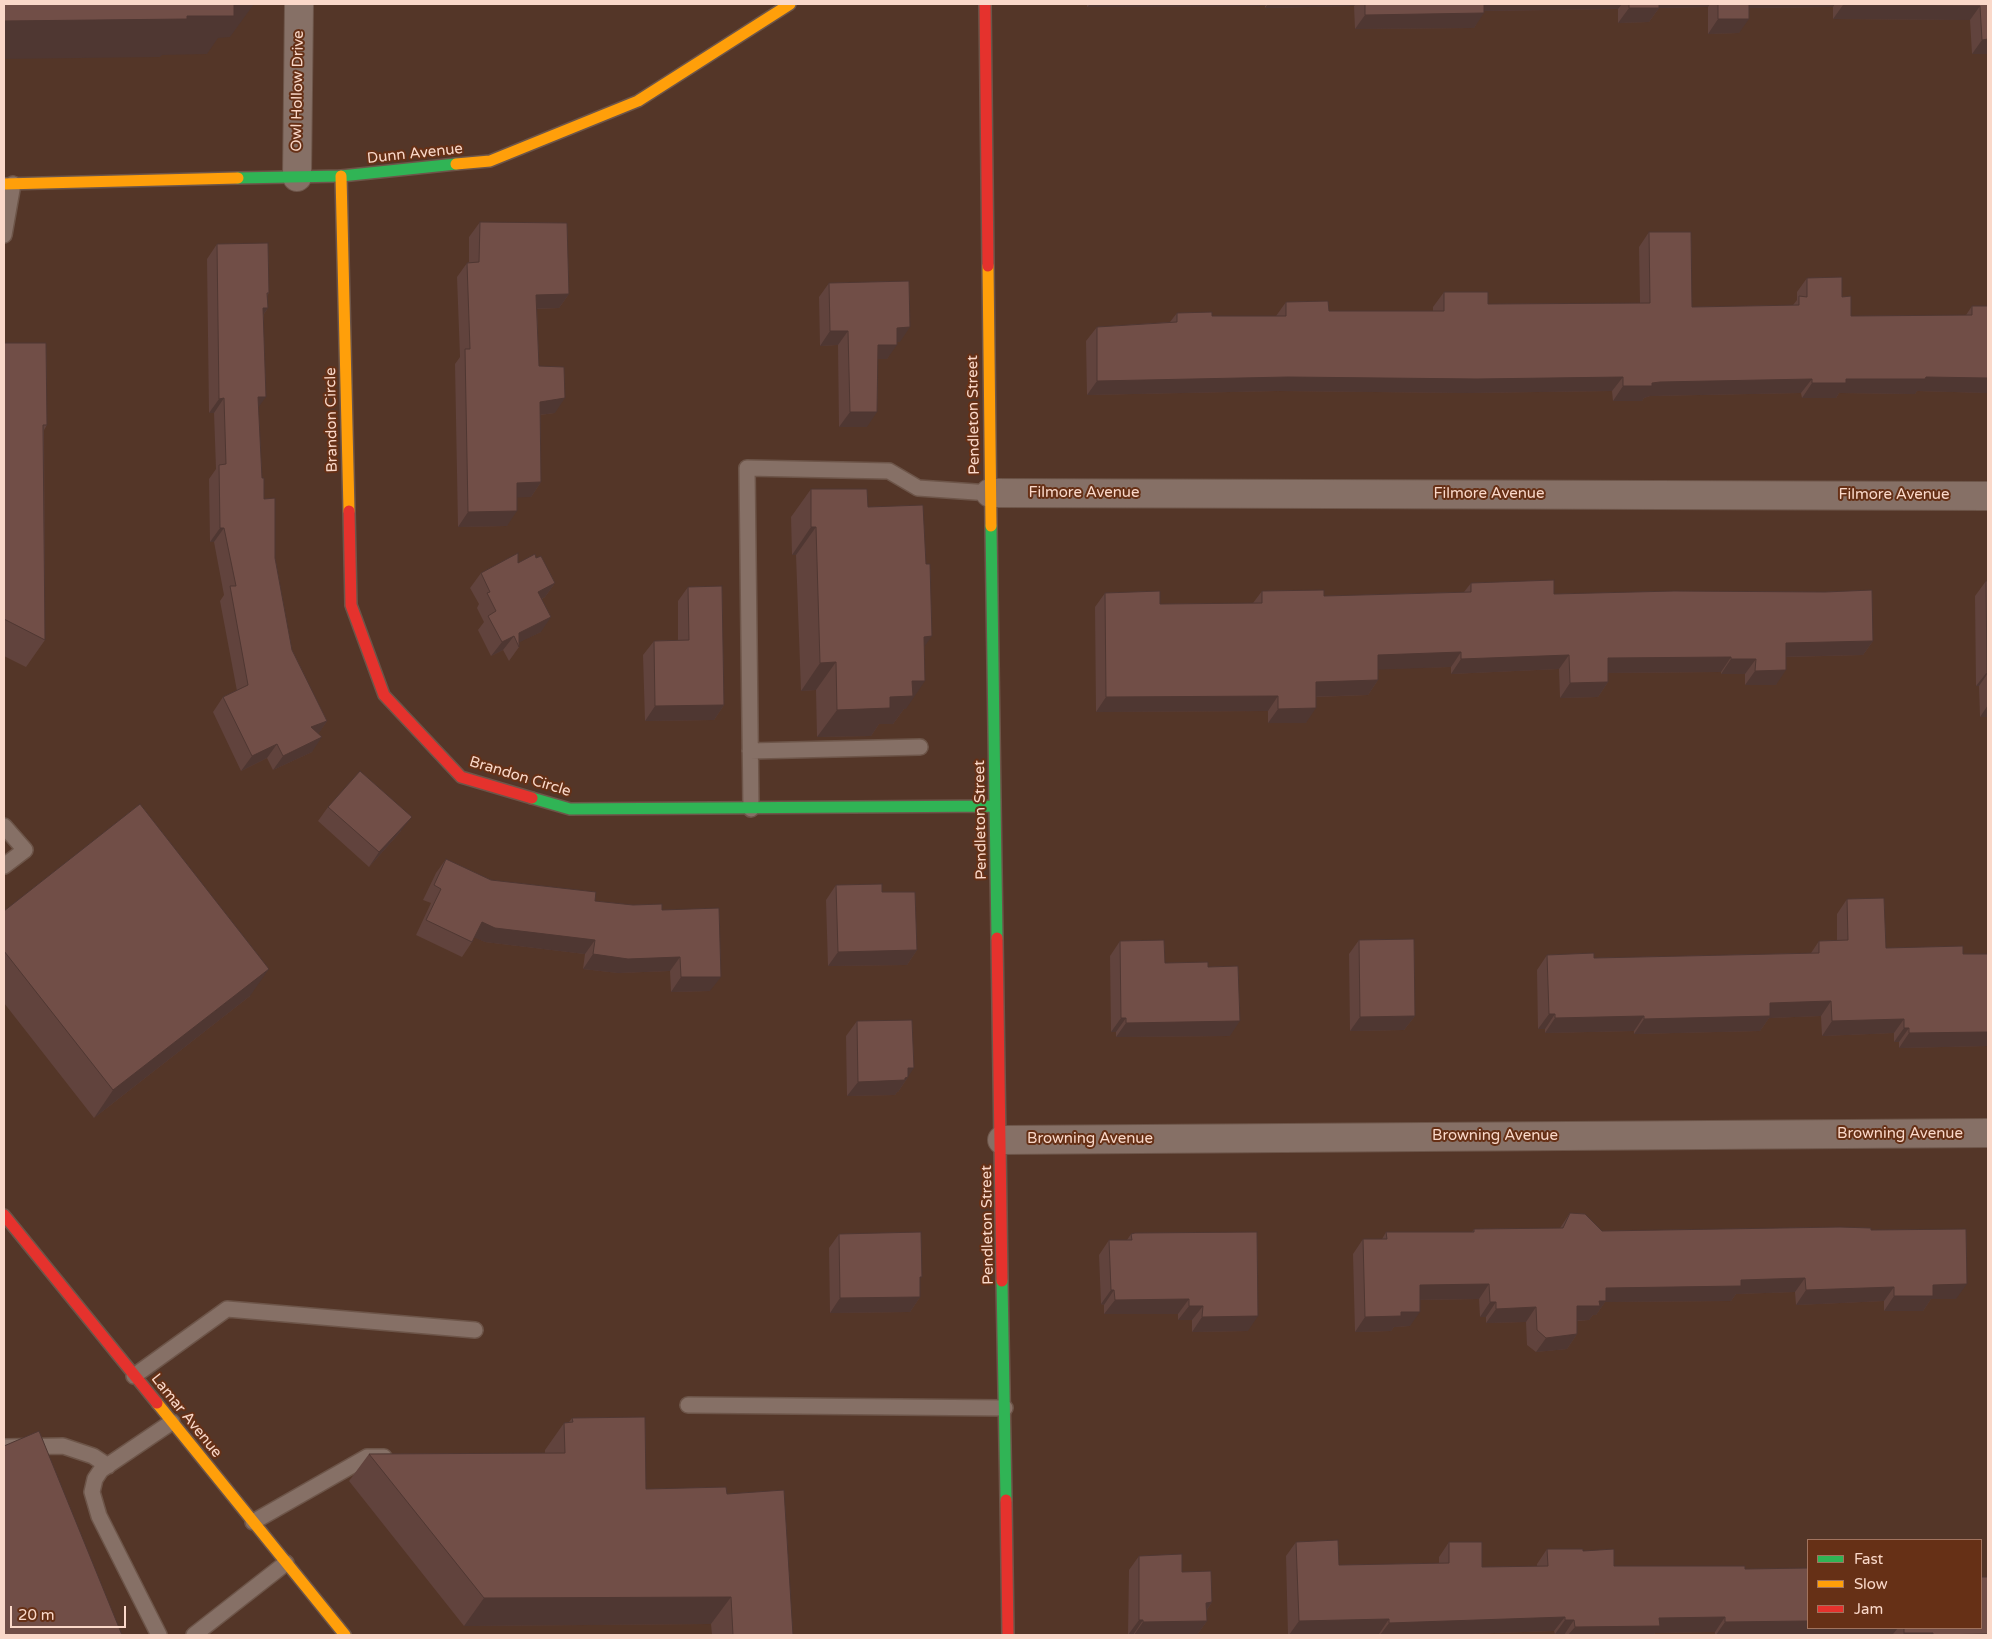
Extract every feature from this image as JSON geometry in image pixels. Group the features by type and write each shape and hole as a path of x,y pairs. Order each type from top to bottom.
{"main road":[{"name":"Dunn Avenue","path":"8,184 341,176 490,161 638,101 790,4"},
{"name":"Pendleton Street","path":"985,4 990,493 1002,1140 1008,1635"},
{"name":"Brandon Circle","path":"341,176 352,606 384,695 461,777 570,809 995,806"},
{"name":"Lamar Avenue","path":"4,1215 345,1635"}],"street":[{"name":"Owl Hollow Drive","path":"297,177 299,4"},
{"name":"Filmore Avenue","path":"990,493 1988,496"},
{"name":"Browning Avenue","path":"1002,1140 1988,1133"}],"lane":[{"path":"4,235 8,184"},
{"path":"751,809 747,468 889,471 918,488 990,493"},
{"path":"750,751 920,747"},
{"path":"4,826 25,850 4,866"},
{"path":"134,1376 227,1310 475,1330"},
{"path":"688,1405 1005,1408"},
{"path":"159,1635 94,1502 92,1492 97,1474 172,1422"},
{"path":"4,1447 63,1446 93,1456 108,1466"},
{"path":"253,1522 367,1457 395,1458"},
{"path":"194,1635 286,1563"}],"building":[{"path":"4,4 234,4 234,16 187,16 187,19 4,21"},
{"path":"1365,4 1484,4 1484,13 1365,15"},
{"path":"1629,4 1659,4 1659,8 1629,8"},
{"path":"1718,4 1749,4 1749,19 1718,19"},
{"path":"1843,4 1988,4 1988,39 1982,40 1980,6"},
{"path":"480,222 567,223 569,294 536,295 539,366 564,367 565,398 540,402 541,482 517,483 517,511 468,512 465,349 470,349 467,263 479,262"},
{"path":"1649,232 1691,232 1692,307 1799,305 1799,296 1807,297 1807,278 1842,277 1842,297 1851,296 1851,316 1972,315 1972,306 1988,306 1988,378 1846,379 1846,383 1812,383 1812,379 1660,382 1652,383 1652,386 1623,386 1623,377 1477,379 1288,377 1097,381 1097,327 1177,322 1177,313 1212,312 1212,316 1286,316 1286,302 1328,301 1329,311 1444,311 1444,292 1488,292 1488,304 1650,303"},
{"path":"268,243 268,308 263,308 266,397 258,397 264,499 275,498 275,558 292,650 327,721 311,727 322,737 283,756 277,744 252,756 223,697 248,685 230,586 236,586 224,528 220,528 219,465 226,464 224,398 219,399 217,244"},
{"path":"909,281 910,327 897,328 897,345 878,345 877,412 850,412 848,331 830,331 829,283"},
{"path":"4,343 46,343 47,425 43,425 45,640 4,619"},
{"path":"811,489 867,489 868,507 923,505 926,564 930,564 932,636 924,637 925,681 912,681 913,696 890,697 890,708 837,710 836,662 820,663 816,527 811,527"},
{"path":"518,553 518,563 535,554 536,558 541,556 555,583 538,592 551,617 519,633 519,647 514,636 502,642 488,616 496,611 487,593 490,592 481,573"},
{"path":"1554,580 1554,594 1872,590 1873,641 1786,643 1786,670 1755,671 1756,659 1731,659 1731,657 1608,658 1608,682 1570,683 1569,655 1461,659 1461,652 1378,655 1378,680 1316,682 1316,708 1278,709 1278,696 1106,697 1105,593 1160,591 1160,604 1262,603 1262,591 1324,590 1324,596 1471,592 1471,583"},
{"path":"1986,581 1988,581 1988,672 1987,672"},
{"path":"722,586 724,705 655,706 654,641 689,640 688,587"},
{"path":"360,771 412,817 379,852 328,807"},
{"path":"140,804 269,969 113,1090 4,951 4,911"},
{"path":"446,859 491,880 596,892 595,901 633,905 662,904 662,910 719,908 721,977 681,977 680,957 628,959 593,954 595,940 495,928 482,922 472,942 426,920 441,889 434,885"},
{"path":"882,884 882,892 915,892 917,950 838,952 836,885"},
{"path":"1884,898 1886,948 1963,946 1963,954 1988,954 1988,1032 1909,1033 1909,1028 1904,1028 1904,1019 1832,1021 1831,1001 1770,1003 1770,1016 1644,1019 1644,1016 1555,1018 1555,1014 1549,1014 1547,955 1594,953 1594,958 1819,953 1819,941 1848,940 1847,899"},
{"path":"1414,939 1415,1016 1360,1017 1359,940"},
{"path":"1164,940 1165,963 1208,962 1208,967 1238,966 1240,1021 1126,1023 1126,1018 1121,1018 1120,941"},
{"path":"912,1020 914,1068 908,1068 908,1077 905,1080 858,1082 857,1021"},
{"path":"1570,1213 1585,1214 1602,1231 1840,1227 1871,1228 1871,1230 1966,1229 1967,1284 1933,1285 1933,1296 1894,1296 1894,1287 1806,1290 1805,1278 1741,1280 1741,1286 1606,1288 1606,1301 1599,1301 1600,1306 1577,1306 1577,1334 1546,1338 1537,1330 1536,1307 1496,1309 1496,1302 1490,1302 1489,1284 1420,1285 1420,1312 1401,1312 1401,1316 1365,1317 1363,1239 1387,1239 1386,1232 1474,1232 1474,1229 1563,1228"},
{"path":"921,1232 922,1277 920,1277 920,1297 840,1298 839,1234"},
{"path":"1257,1232 1258,1316 1202,1317 1203,1306 1189,1306 1189,1299 1115,1300 1114,1290 1111,1290 1109,1240 1132,1240 1131,1234 1135,1233"},
{"path":"645,1417 646,1489 726,1487 727,1494 784,1490 793,1635 733,1635 731,1597 484,1598 369,1454 565,1453 564,1423 573,1422 572,1418"},
{"path":"39,1431 122,1635 4,1635 4,1446"},
{"path":"1338,1540 1339,1565 1449,1563 1449,1542 1482,1542 1482,1567 1548,1566 1547,1549 1583,1549 1583,1551 1614,1549 1614,1566 1745,1566 1745,1569 1807,1568 1807,1621 1725,1622 1725,1617 1659,1618 1660,1626 1575,1627 1574,1620 1565,1620 1565,1617 1389,1623 1389,1619 1299,1621 1296,1542"},
{"path":"1182,1554 1182,1572 1211,1571 1212,1602 1206,1603 1207,1621 1143,1622 1143,1620 1139,1620 1139,1556"},
{"path":"1982,1577 1988,1577 1988,1634 1933,1635 1933,1633 1904,1633 1904,1629 1982,1629"}],"traffic: fast":[{"path":"238,178 341,176 456,164"},
{"path":"991,526 997,938"},
{"path":"532,798 570,809 995,806"},
{"path":"1002,1281 1006,1500"}],"traffic: slow":[{"path":"456,164 490,161 638,101 790,4"},
{"path":"341,176 349,511"},
{"path":"4,184 238,178"},
{"path":"988,266 991,526"},
{"path":"157,1403 345,1635"}],"traffic: jam":[{"path":"985,4 988,266"},
{"path":"349,511 351,605 384,695 461,777 532,798"},
{"path":"997,938 1002,1281"},
{"path":"4,1215 157,1403"},
{"path":"1006,1500 1008,1635"}]}
